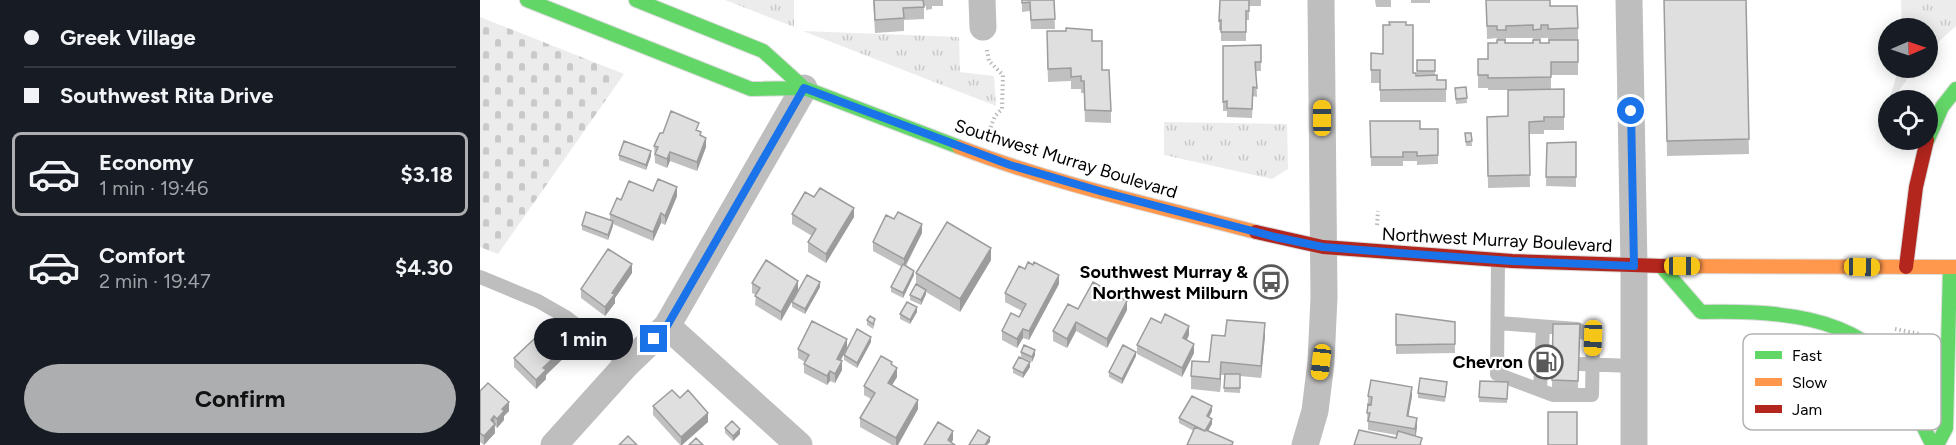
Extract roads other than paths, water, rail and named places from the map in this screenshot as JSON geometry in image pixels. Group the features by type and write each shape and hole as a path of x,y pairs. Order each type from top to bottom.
{"main road":[{"name":"Southwest Murray Boulevard","path":"527,0 751,89 804,88"},
{"name":"Southwest Murray Boulevard","path":"636,0 763,51 804,88 979,154 1115,195 1275,237 1323,247"},
{"path":"1938,116 1956,89"},
{"path":"1906,267 1913,202 1924,150"},
{"name":"Northwest Murray Boulevard","path":"1323,247 1498,260 1634,266 1953,267"},
{"path":"1661,266 1701,312 1775,313 1822,323 1847,334"},
{"path":"1924,430 1935,445 1946,428 1953,267"}],"street":[{"path":"982,0 983,27"},
{"path":"1305,445 1315,411 1321,362 1324,297 1321,0"},
{"path":"1629,0 1634,266 1634,445"},
{"path":"554,445 627,364 667,326 804,88"},
{"path":"667,326 800,445"}],"lane":[{"path":"1498,260 1497,374 1553,396 1592,395 1586,364 1593,338 1577,329 1498,323"},
{"path":"480,277 538,301 566,317 627,364"},
{"path":"1539,390 1547,361 1543,327"},
{"path":"1586,364 1633,366"}],"place":[{"name":"Southwest Murray & Northwest Milburn","path":"1271,282"},
{"name":"Chevron","path":"1546,362"}]}
